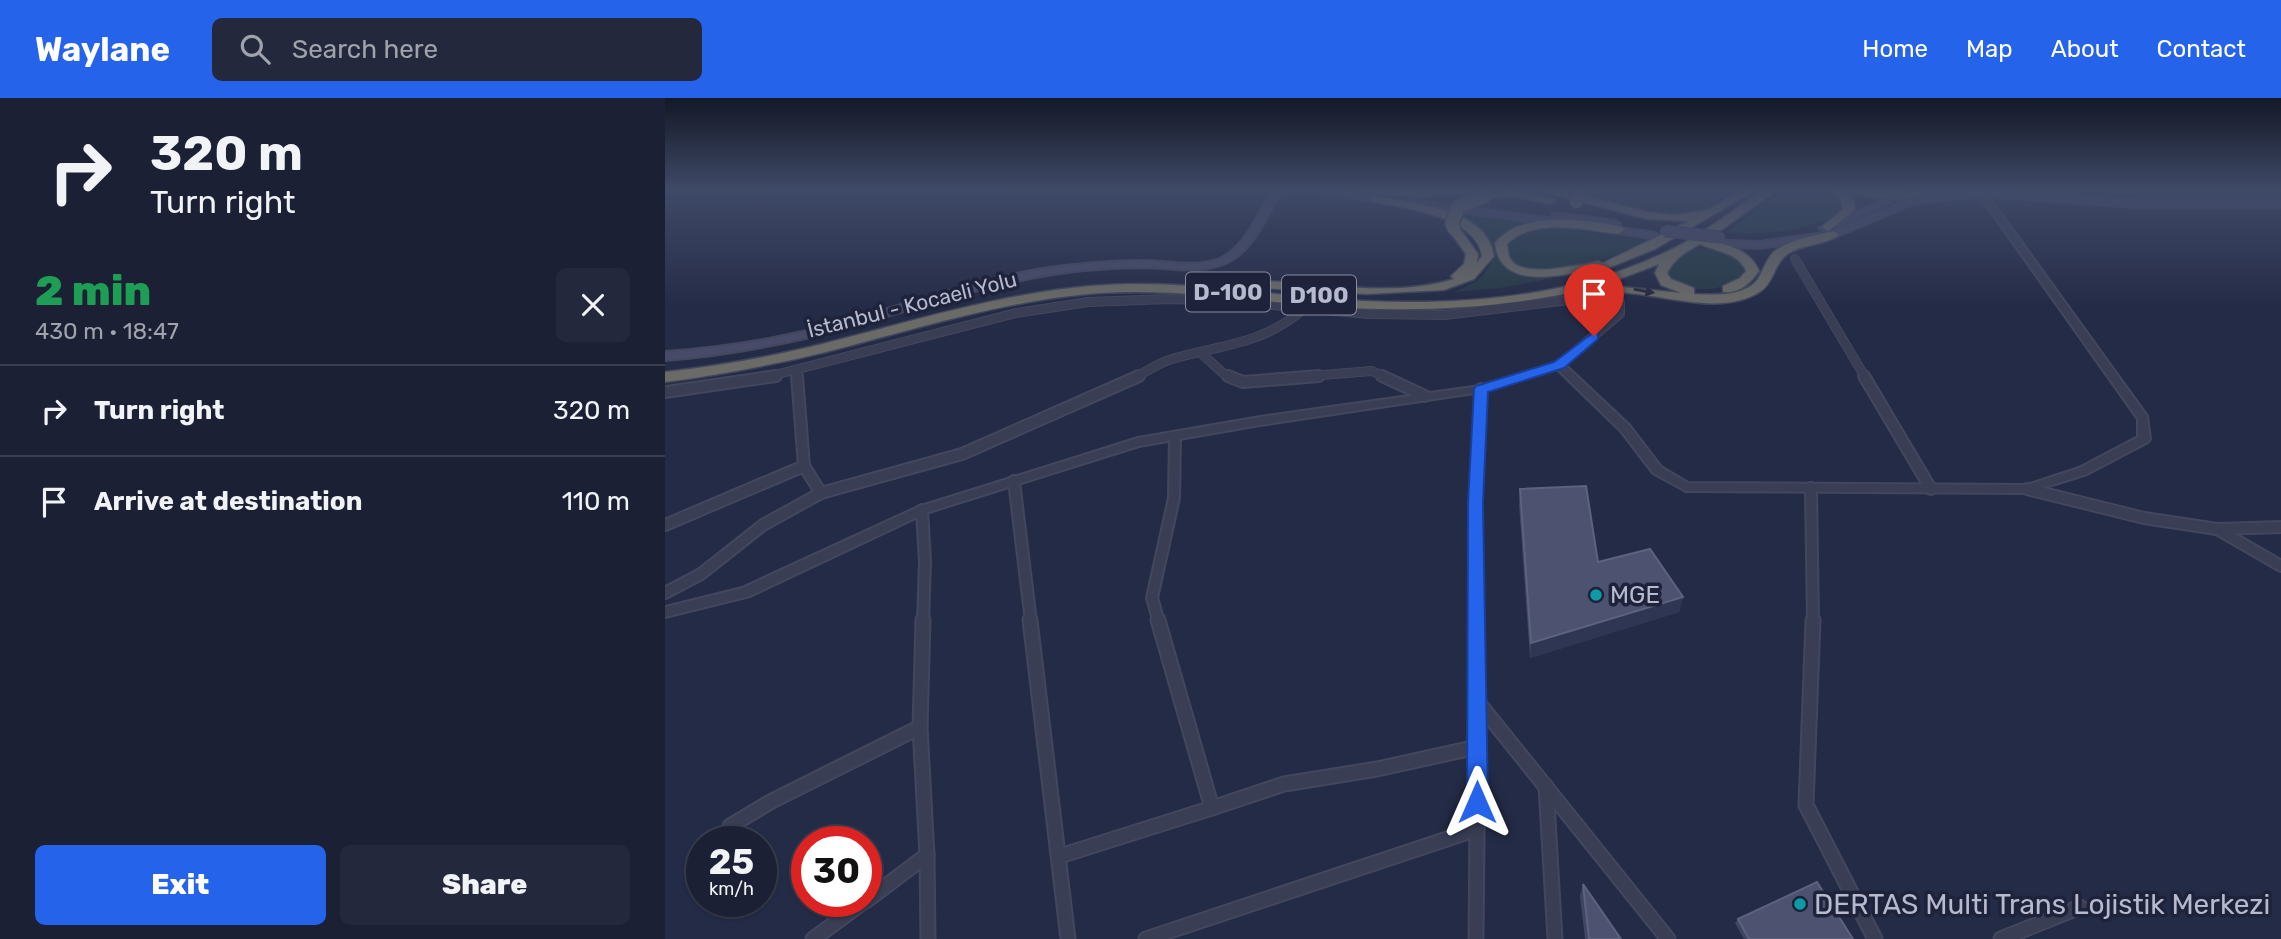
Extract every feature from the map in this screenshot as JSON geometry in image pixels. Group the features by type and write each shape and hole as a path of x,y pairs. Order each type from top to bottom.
{"highway":[{"path":"1392,289 1442,282 1467,270 1472,254 1454,228"},
{"path":"1245,285 1392,289 1438,287 1463,280 1480,269 1488,256 1485,241 1473,228"},
{"path":"1524,228 1506,237 1501,249 1503,257 1511,265 1541,274 1619,261"},
{"path":"1593,228 1618,230"},
{"path":"1640,228 1653,233"},
{"name":"D100","path":"665,367 703,365 767,355 871,328 963,298 1140,277 1245,285 1327,296 1443,298 1535,286 1619,261 1687,228"},
{"name":"İstanbul - Kocaeli Yolu","path":"665,377 769,362 1023,297 1090,289 1152,287 1396,306 1528,298 1586,285 1657,261 1685,247 1710,228"},
{"path":"1528,298 1615,288 1689,299 1727,297 1757,288 1769,275 1777,256 1832,228"},
{"path":"1685,247 1665,263 1661,273 1673,286 1695,292 1712,292 1739,285 1750,276 1753,271 1751,265 1741,256 1705,243"}],"main road":[{"path":"665,356 699,355 797,337 963,298 1025,276 1136,264 1203,265 1222,262 1238,249 1252,228"},
{"path":"1604,228 1720,237 1784,236 1836,228"},
{"path":"1621,228 1705,243 1759,245 1838,228"}],"street":[{"path":"2007,228 2143,419 2144,439 2083,471 2027,489"},
{"path":"1794,259 1931,488"},
{"path":"665,392 797,372 1016,313 1088,302 1182,299 1368,314 1445,315 1594,297 1621,303 1620,314 1559,365 1481,389 1138,442 922,510 745,592 665,612"},
{"path":"665,593 701,574 763,525 821,493 962,454 1121,385 1167,361 1202,354 1284,327 1304,309"},
{"path":"1202,354 1224,374 1243,382 1372,371 1425,396"},
{"path":"1559,365 1625,428 1657,470 1686,487 2027,489 2144,518 2217,529 2281,527"},
{"path":"797,372 804,466 821,493"},
{"path":"1476,939 1475,503 1481,389"},
{"path":"1175,437 1174,498 1152,598 1212,808"},
{"path":"665,525 804,466"},
{"path":"1014,481 1068,939"},
{"path":"1811,488 1813,622 1806,805 1875,939"},
{"path":"922,510 925,562 920,727 927,855 928,939"},
{"path":"2217,529 2281,566"},
{"path":"1477,701 1668,939"},
{"path":"730,826 772,801 920,727"},
{"path":"1060,856 1284,784 1377,769 1477,747"},
{"path":"1546,786 1555,939"},
{"path":"1146,939 1477,829"},
{"path":"882,889 927,855"},
{"path":"2001,939 2080,907"},
{"path":"813,939 844,917"}],"shaded area":[{"path":"1479,228 1527,228 1497,247 1499,257 1504,264 1518,273 1554,278 1500,288 1455,292 1480,278 1488,269 1492,251"},
{"path":"1557,228 1647,240 1577,267 1539,270 1522,266 1508,258 1505,245 1519,234 1530,230"},
{"path":"1733,228 1797,228 1773,232 1726,233"},
{"path":"1701,248 1731,254 1748,267 1745,278 1725,286 1694,289 1667,275 1680,257"}],"building":[{"name":"MGE","path":"1586,486 1598,562 1650,549 1683,597 1531,643 1520,489"},
{"name":"DERTAS Multi Trans Lojistik Merkezi","path":"1817,882 1853,939 1749,939 1738,919"},
{"path":"1583,884 1621,939 1589,939"}],"place":[{"name":"MGE","path":"1596,595"},
{"name":"DERTAS Multi Trans Lojistik Merkezi","path":"1800,904"}],"route":[{"path":"1477,802 1475,503 1481,389 1559,365 1594,336"}]}
